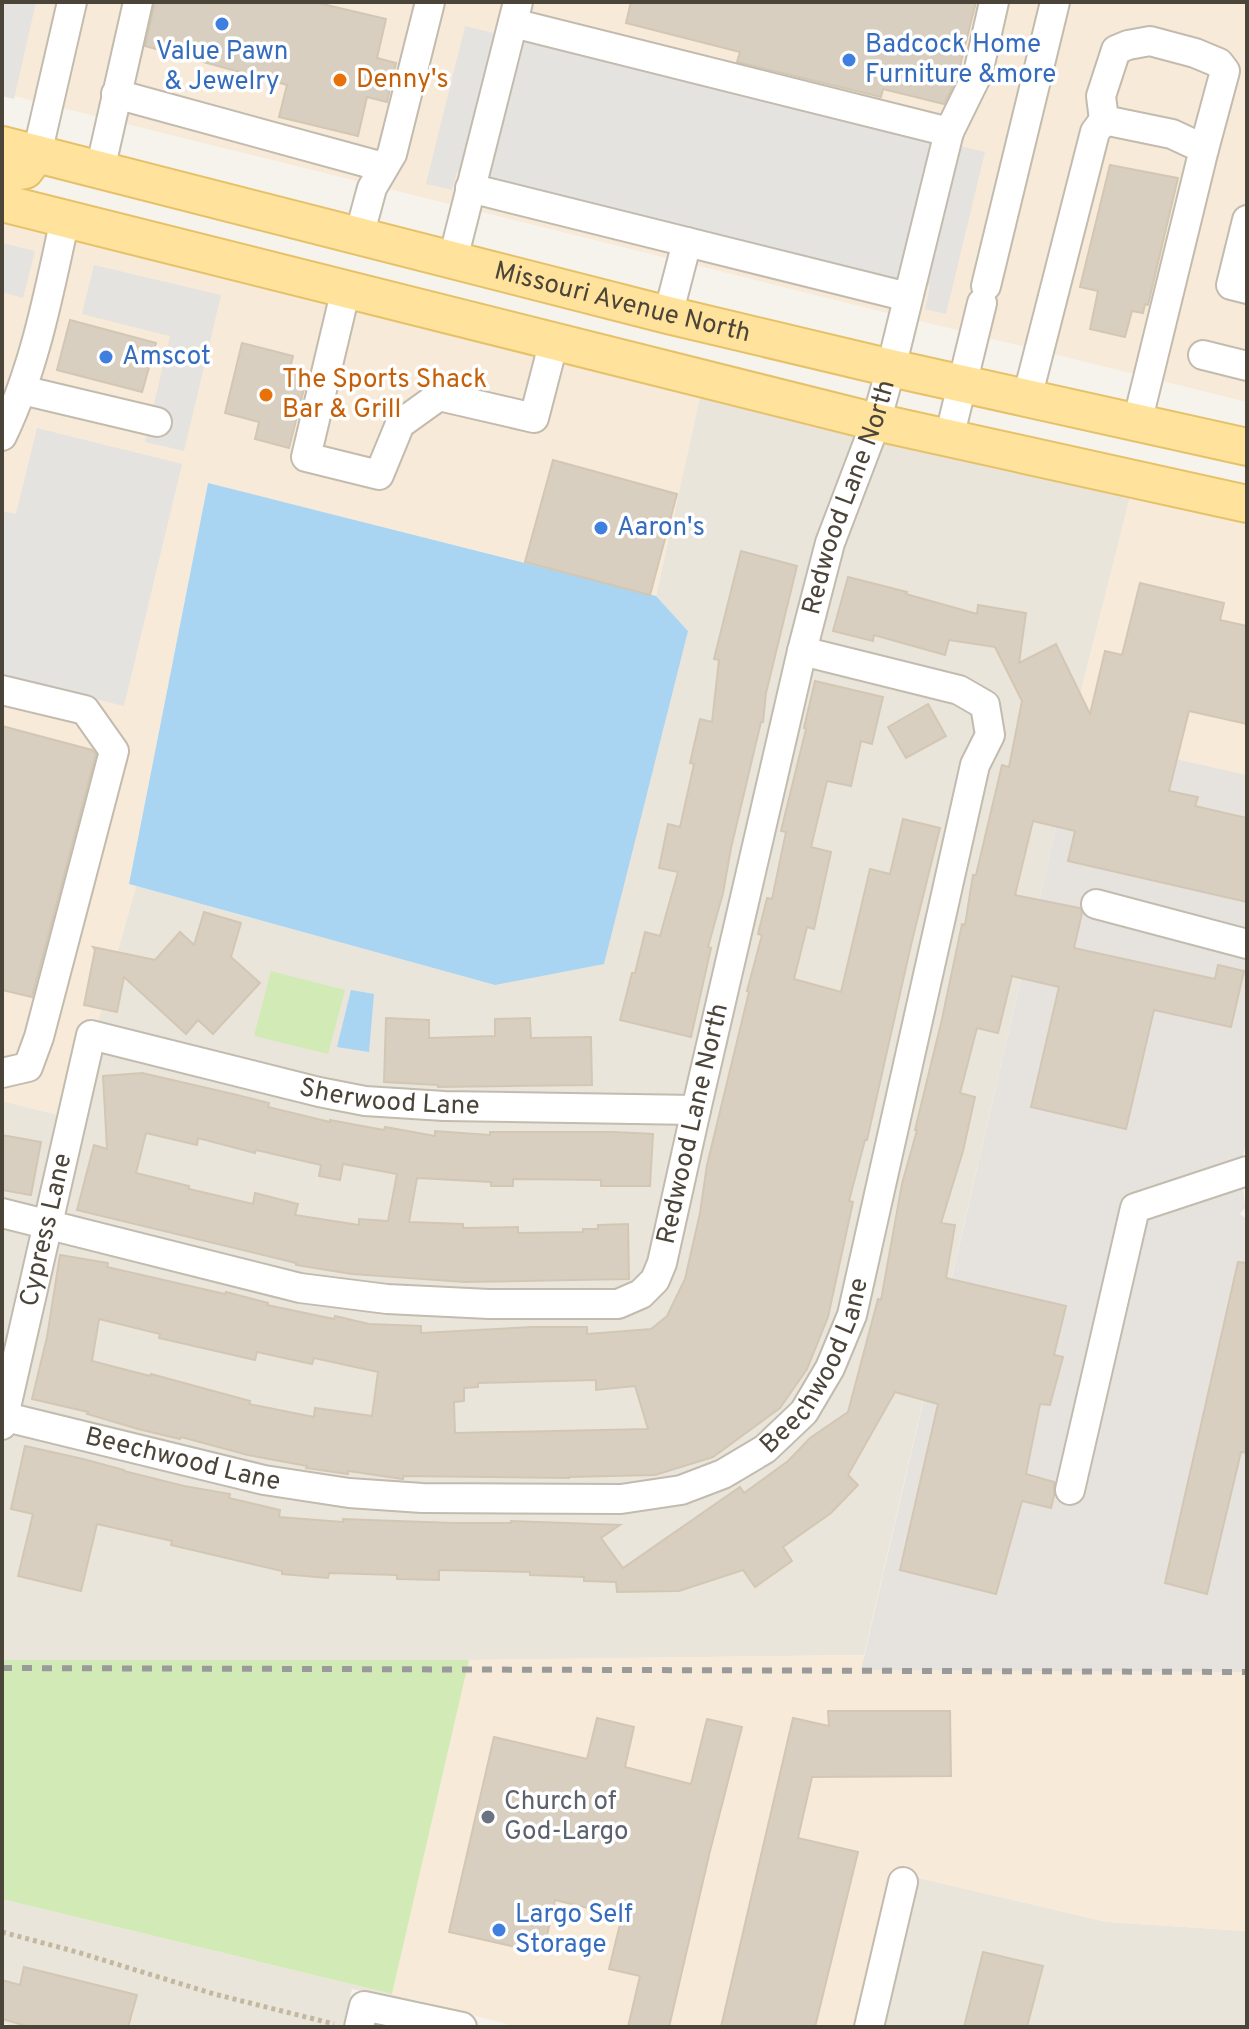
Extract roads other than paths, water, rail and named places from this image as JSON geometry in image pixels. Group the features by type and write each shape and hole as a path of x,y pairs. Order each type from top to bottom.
{"main road":[{"name":"Missouri Avenue North","path":"2,145 668,315 1247,447"},
{"path":"2,174 25,170 37,154"},
{"path":"65,219 94,192 135,179"},
{"path":"2,203 876,422 1242,500"}],"street":[{"path":"37,154 72,2"},
{"path":"100,170 138,2"},
{"path":"359,236 372,188 392,154 430,2"},
{"name":"Redwood Lane North","path":"2,1213 300,1288 402,1300 618,1304 641,1294 655,1280 662,1263 802,651 830,543 876,422 949,132 978,73 994,2"},
{"path":"949,438 1055,2"},
{"path":"453,259 514,8 949,132"},
{"path":"1027,398 1095,132 1104,120 1101,96 1116,50 1150,41 1195,53 1219,63 1225,71 1137,423"},
{"path":"116,94 383,167"},
{"path":"1104,120 1172,134 1204,149"},
{"path":"470,188 908,297"},
{"path":"2,436 22,390 48,297 65,219"},
{"path":"1247,220 1231,285 1247,289"},
{"path":"668,315 687,242"},
{"path":"346,289 306,457 379,475 400,424 439,396 534,418 554,341"},
{"path":"1203,355 1247,366"},
{"path":"22,390 157,422"},
{"name":"Beechwood Lane","path":"3,1419 264,1480 349,1493 422,1498 621,1499 681,1490 723,1474 765,1449 804,1412 830,1368 852,1315 975,765 990,735 985,705 959,690 802,651"},
{"path":"2,690 85,710 114,751 39,1037 28,1067 2,1073"},
{"path":"1096,904 1247,944"},
{"name":"Sherwood Lane","path":"91,1035 365,1101 444,1106 696,1110"},
{"name":"Cypress Lane","path":"3,1419 91,1035"},
{"path":"1070,1490 1135,1208 1247,1171"},
{"path":"869,2027 903,1882"},
{"path":"362,2016 462,2027"}],"water":[{"path":"208,483 656,596 688,631 604,964 495,985 129,884"},
{"path":"351,990 374,994 369,1052 337,1047"}],"railway":[{"path":"2,1668 1247,1672"}],"place":[{"name":"Value Pawn & Jewelry","path":"222,24"},
{"name":"Badcock Home Furniture &more","path":"849,60"},
{"name":"Denny's","path":"340,80"},
{"name":"Amscot","path":"106,357"},
{"name":"The Sports Shack Bar & Grill","path":"266,395"},
{"name":"Aaron's","path":"601,528"},
{"name":"Church of God-Largo","path":"488,1817"},
{"name":"Largo Self Storage","path":"499,1930"}]}
